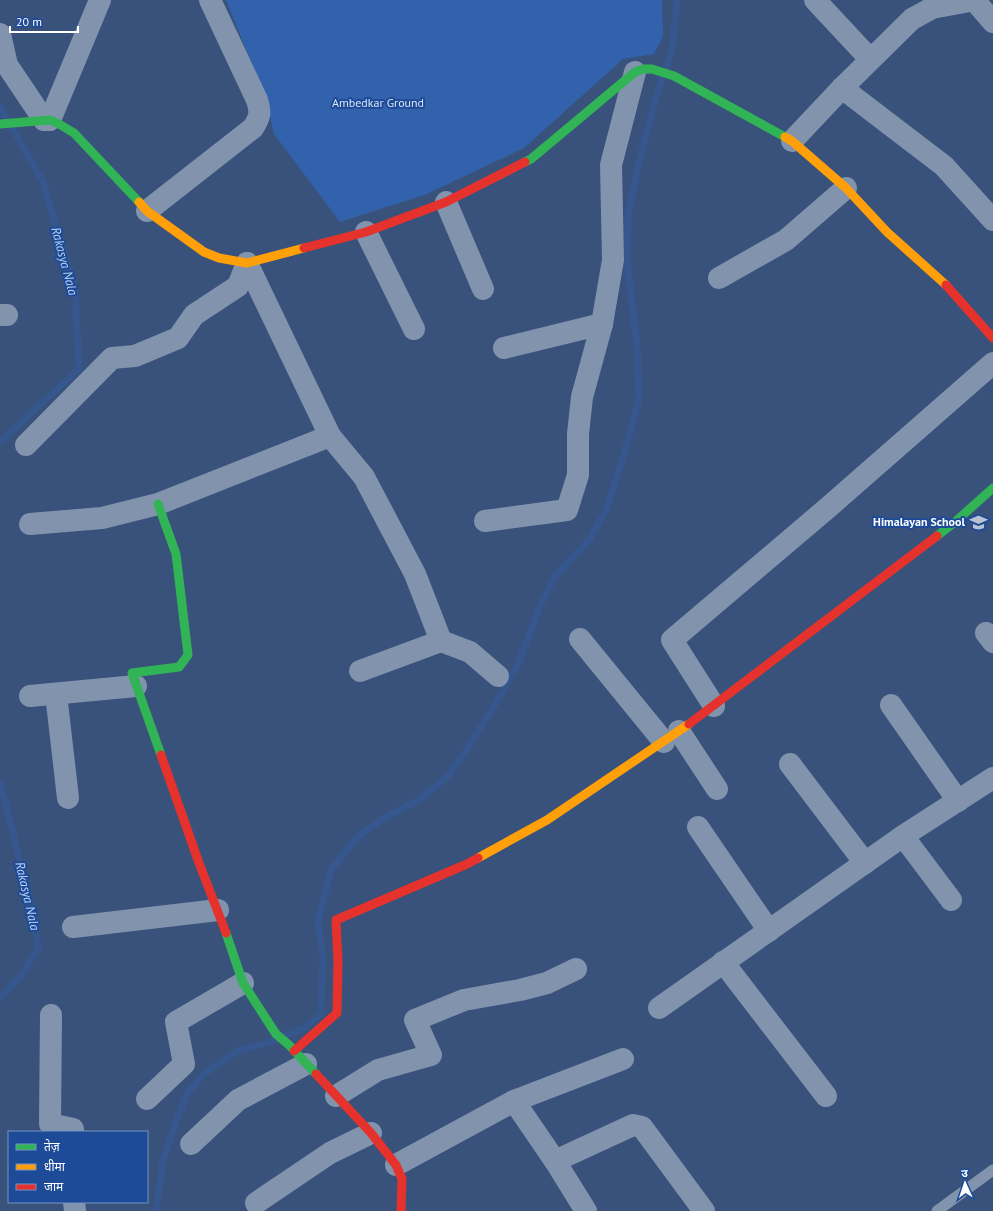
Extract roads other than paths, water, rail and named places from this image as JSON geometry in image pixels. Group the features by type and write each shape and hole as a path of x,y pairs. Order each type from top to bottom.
{"street":[{"path":"43,120 100,0"},
{"path":"147,211 253,128 259,119 260,110 257,100 210,0"},
{"path":"815,0 870,60"},
{"path":"792,141 870,60 912,19 921,13 932,8 975,0 993,22"},
{"path":"0,34 7,65 43,120"},
{"path":"1,124 43,120 74,133 147,211 204,252 219,258 247,263 366,232 446,202 531,159 643,71 674,76 792,141 846,188 887,232 945,284 993,338"},
{"path":"485,520 567,510 578,475 578,434 582,397 602,324 613,260 611,165 643,71"},
{"path":"842,88 944,166 993,220"},
{"path":"719,278 786,240 846,188"},
{"path":"446,202 483,289"},
{"path":"366,232 414,329"},
{"path":"247,263 330,436 364,477 415,574 441,641"},
{"path":"26,445 112,358 134,356 178,338 194,315 238,286 247,263"},
{"path":"504,348 602,324"},
{"path":"714,706 672,640 831,505 993,363"},
{"path":"30,524 102,518 158,504 330,436"},
{"path":"191,1144 238,1100 296,1053 337,1014 338,962 336,920 467,864 547,820 714,706 955,522 993,488"},
{"path":"158,504 176,554 188,655 179,667 132,673 136,686 199,864 218,910 243,983 276,1034 296,1053 370,1133 396,1165 402,1179 401,1211"},
{"path":"580,639 671,736 717,789"},
{"path":"360,671 441,641 470,652 498,676"},
{"path":"30,696 136,686"},
{"path":"56,694 68,798"},
{"path":"891,705 958,801"},
{"path":"790,764 865,863"},
{"path":"659,1008 903,836 993,778"},
{"path":"698,827 769,931"},
{"path":"903,836 951,900"},
{"path":"73,926 218,910"},
{"path":"724,962 826,1096"},
{"path":"336,1096 378,1070 431,1055 415,1020 464,1000 520,990 547,983 576,969"},
{"path":"147,1099 184,1064 176,1022 243,983"},
{"path":"51,1015 50,1124 73,1129 73,1131"},
{"path":"396,1165 514,1100 623,1059"},
{"path":"514,1100 555,1161 586,1211"},
{"path":"555,1161 633,1125 642,1126 704,1211"},
{"path":"256,1203 330,1153 370,1133"}],"lane":[{"path":"937,1211 993,1170"}],"waterway":[{"path":"156,1211 163,1161 187,1094 204,1074 237,1051 270,1042 306,1027 321,1014 323,955 318,921 331,870 356,838 384,818 422,798 448,776 466,751 518,664 540,606 555,576 590,539 607,508 629,437 639,398 637,345 627,261 628,215 638,166 655,101 672,50 677,0"},
{"name":"Rakasya Nala","path":"0,107 43,182 75,290 79,369 0,442"},
{"name":"Rakasya Nala","path":"0,783 34,915 38,948 21,976 0,998"}],"place":[{"name":"Himalayan School","path":"978,522"}],"park label":[{"name":"Ambedkar Ground","path":"378,103"}]}
